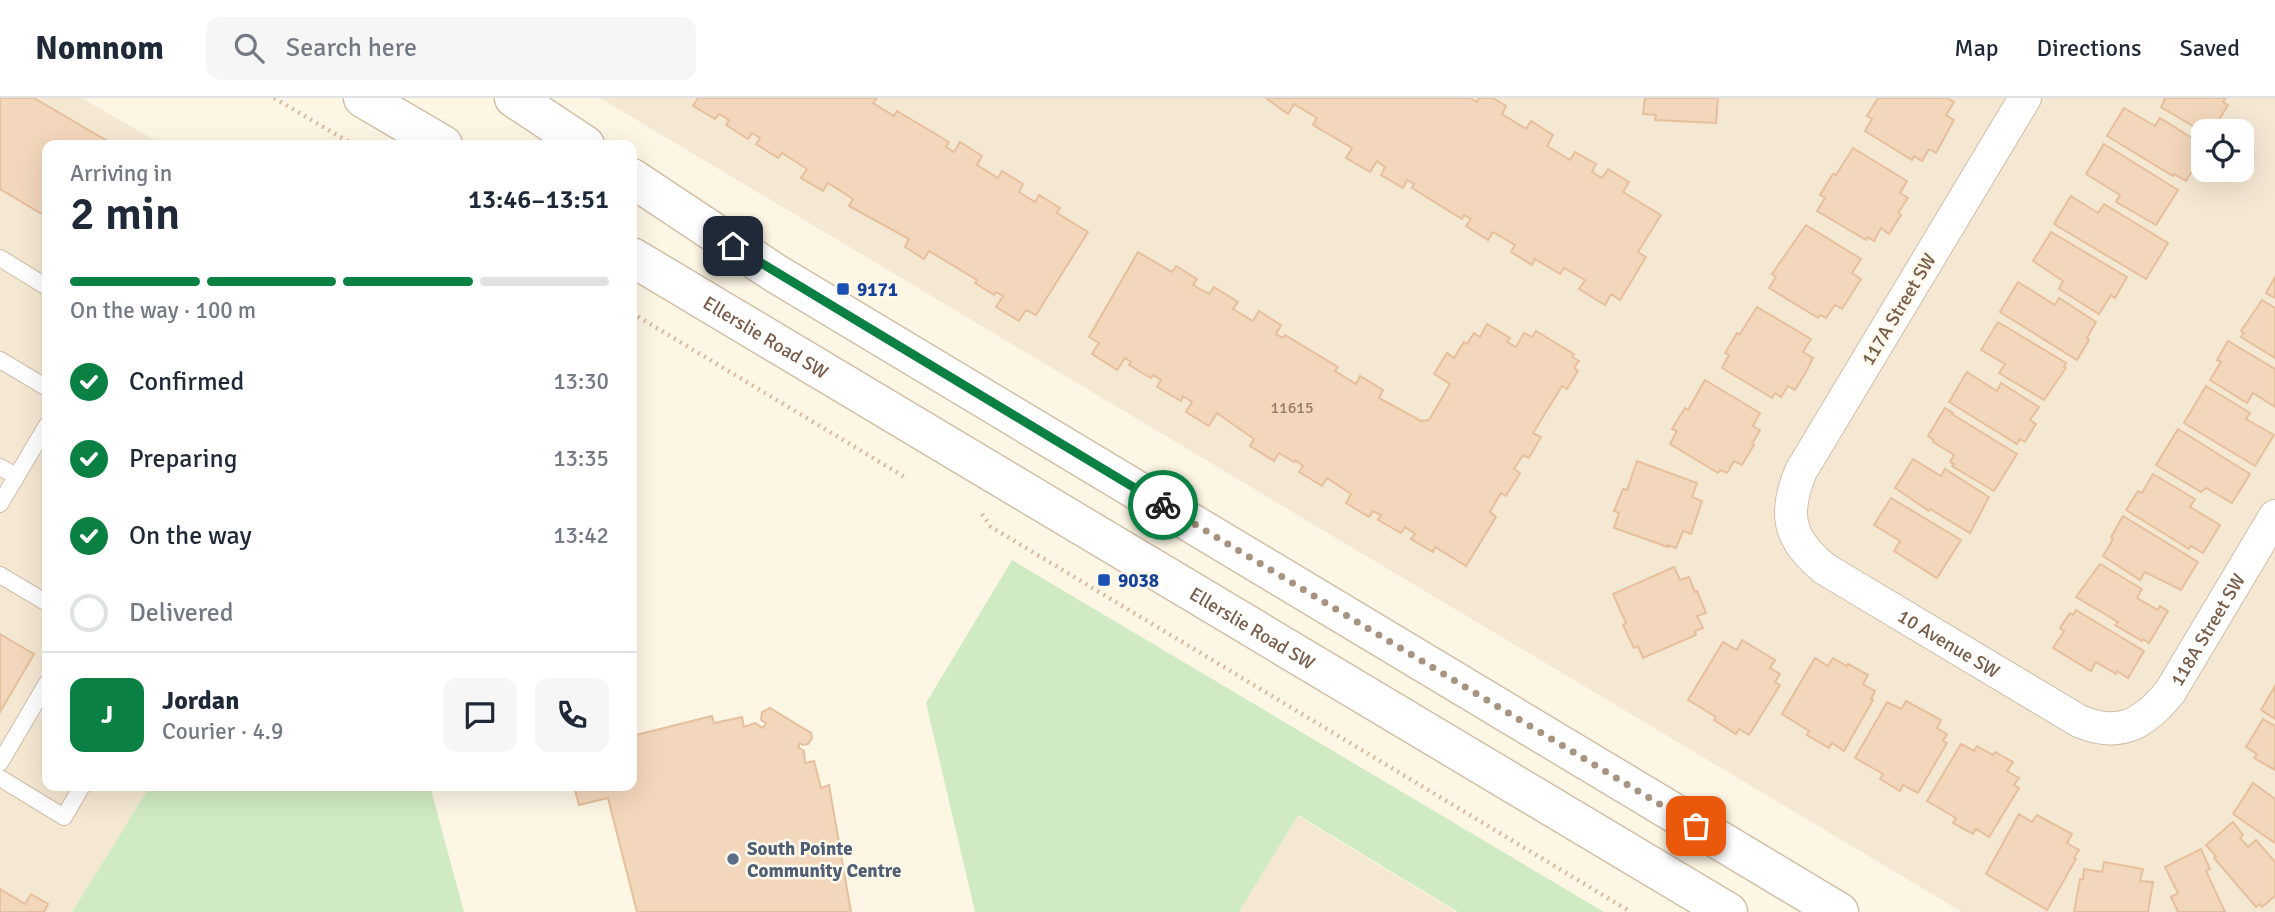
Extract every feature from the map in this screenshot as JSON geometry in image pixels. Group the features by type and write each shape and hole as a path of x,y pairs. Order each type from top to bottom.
{"main road":[{"path":"363,98 434,140"},
{"path":"514,98 577,140"},
{"path":"637,181 775,273 1839,912"},
{"name":"Ellerslie Road SW","path":"637,260 1728,912"}],"street":[{"name":"117A Street SW","path":"1791,527 1790,508 1801,471 2025,98"},
{"name":"118A Street SW","path":"2126,727 2142,720 2157,708 2170,692 2275,516"},
{"name":"10 Avenue SW","path":"1791,527 1809,556 1825,569 2032,693 2092,726 2109,729 2126,727"}],"lane":[{"path":"0,258 42,284"},
{"path":"0,360 42,385"},
{"path":"0,504 42,433"},
{"path":"0,467 16,477"},
{"path":"0,575 42,600"},
{"path":"0,763 42,692"},
{"path":"0,778 64,817 79,791"}],"path":[{"path":"274,98 345,140"},
{"path":"637,316 908,479"},
{"path":"982,513 990,527 1631,912"}],"shaded area":[{"path":"0,98 82,98 154,140 42,140 42,791 147,791 72,912 0,912"},
{"path":"600,98 2275,98 2275,912 1962,912"},
{"path":"1298,816 1456,912 1239,912"}],"green space":[{"path":"1012,560 1604,912 1458,912 1298,815 1239,912 975,912 926,703"},
{"path":"147,791 431,791 464,912 72,912"}],"building":[{"path":"0,98 34,98 105,140 42,140 42,214 0,189"},
{"path":"698,98 877,98 873,103 894,116 897,111 949,142 946,147 954,152 960,142 982,156 977,165 998,178 1002,171 1023,184 1019,192 1035,202 1039,195 1060,208 1057,213 1088,232 1036,315 1026,310 1019,321 996,307 1003,296 996,292 994,295 975,283 977,280 929,251 924,259 905,247 909,239 849,206 853,199 828,183 823,191 801,178 807,169 782,153 778,158 756,144 760,138 752,133 748,139 726,125 729,120 719,114 715,119 693,106"},
{"path":"1266,98 1470,98 1477,102 1479,98 1493,98 1506,106 1502,114 1526,129 1531,121 1553,135 1547,146 1570,160 1575,152 1596,164 1592,172 1602,178 1608,169 1629,182 1623,192 1661,215 1638,252 1646,257 1620,300 1611,294 1605,305 1579,289 1585,280 1564,268 1560,274 1535,259 1532,265 1511,252 1515,245 1493,232 1488,240 1466,226 1471,219 1464,215 1462,219 1412,188 1414,184 1407,180 1403,188 1381,175 1385,167 1377,161 1370,172 1346,158 1352,148 1313,125 1317,118 1294,104 1288,114"},
{"path":"1645,98 1718,98 1716,123 1655,120 1656,115 1643,114"},
{"path":"1878,98 1947,98 1954,102 1946,115 1954,120 1936,153 1929,149 1922,161 1914,156 1912,160 1865,131 1872,119 1867,116"},
{"path":"2163,98 2226,98 2223,102 2228,105 2219,119 2191,119 2191,125 2161,107 2165,99"},
{"path":"2124,108 2155,126 2160,118 2191,137 2191,173 2186,181 2174,174 2173,176 2107,136"},
{"path":"2104,144 2178,190 2156,225 2116,202 2120,195 2086,174"},
{"path":"1853,148 1907,181 1900,193 1908,198 1898,213 1901,215 1889,234 1881,228 1874,241 1868,237 1866,240 1817,211 1825,198 1820,195"},
{"path":"2071,196 2098,213 2104,204 2168,243 2146,279 2054,224"},
{"path":"1806,225 1861,259 1852,273 1861,279 1842,309 1835,305 1826,318 1820,315 1818,318 1769,288 1776,277 1772,274"},
{"path":"2051,232 2127,277 2115,298 2111,295 2099,314 2059,289 2063,281 2033,261"},
{"path":"1138,252 1172,272 1176,266 1197,279 1193,285 1209,294 1214,287 1238,302 1233,309 1253,321 1259,311 1281,325 1276,334 1283,338 1285,335 1338,367 1335,371 1356,384 1360,376 1383,390 1379,398 1421,421 1429,420 1450,384 1434,374 1447,353 1454,358 1464,342 1467,344 1474,333 1480,337 1487,324 1510,338 1507,342 1516,347 1524,333 1532,337 1536,331 1574,354 1572,357 1579,361 1574,368 1578,371 1567,389 1562,386 1533,433 1541,437 1529,458 1523,455 1514,469 1520,473 1506,496 1501,493 1490,512 1496,517 1466,566 1435,547 1433,552 1411,539 1415,534 1405,527 1401,533 1378,520 1381,515 1373,511 1369,517 1346,503 1351,494 1327,478 1322,486 1299,472 1303,466 1295,460 1294,462 1279,453 1274,461 1250,446 1254,439 1217,413 1209,426 1186,412 1192,402 1183,396 1181,401 1157,387 1161,380 1153,375 1151,378 1129,365 1131,362 1125,358 1117,370 1092,354 1099,343 1089,337"},
{"path":"2275,277 2275,298 2266,293"},
{"path":"2018,282 2055,305 2059,298 2096,322 2077,360 2000,312"},
{"path":"2262,300 2275,308 2275,358 2241,337 2244,333 2241,331"},
{"path":"1757,307 1811,339 1803,352 1813,358 1806,372 1795,390 1788,386 1781,397 1775,393 1772,398 1722,368 1729,355 1725,353"},
{"path":"1998,322 2066,363 2066,368 2044,400 1999,373 2005,364 1981,350"},
{"path":"2228,341 2275,369 2275,407 2253,393 2247,403 2210,380 2221,362 2217,360"},
{"path":"1967,372 1997,391 2001,383 2039,407 2030,420 2036,424 2025,442 2020,439 2017,444 1949,402"},
{"path":"1705,380 1760,413 1753,426 1760,430 1752,444 1754,445 1742,465 1734,461 1727,473 1720,470 1718,473 1670,444 1677,431 1672,429 1685,408 1688,410"},
{"path":"2206,386 2250,413 2246,419 2274,435 2255,466 2184,423"},
{"path":"1945,408 2017,454 1994,491 1952,466 1954,464 1950,462 1954,455 1928,436"},
{"path":"2178,429 2250,474 2232,503 2206,488 2201,492 2156,465"},
{"path":"1913,459 1941,476 1945,469 1989,497 1970,533 1930,509 1929,511 1895,488"},
{"path":"1637,461 1697,483 1692,497 1702,501 1691,534 1683,531 1676,548 1614,528 1619,513 1614,511 1623,489 1627,490"},
{"path":"2153,474 2195,499 2190,507 2220,525 2203,553 2191,546 2189,549 2126,510 2138,491 2142,493"},
{"path":"1891,498 1961,540 1937,578 1894,551 1900,541 1874,525"},
{"path":"2123,516 2198,562 2181,590 2145,572 2140,580 2103,556"},
{"path":"2100,564 2142,589 2137,598 2158,610 2160,606 2168,611 2149,643 2115,625 2118,622 2076,597"},
{"path":"1674,567 1680,580 1689,577 1695,592 1697,591 1706,613 1697,616 1703,628 1695,631 1696,635 1643,658 1638,646 1634,648 1623,625 1626,623 1613,594"},
{"path":"2076,610 2144,651 2128,678 2096,662 2091,671 2053,648 2064,631 2060,628 2070,613 2073,615"},
{"path":"0,634 34,654 0,712"},
{"path":"1742,640 1775,660 1770,668 1780,674 1775,682 1780,685 1749,735 1739,729 1736,734 1714,720 1716,717 1688,700 1723,642 1737,650"},
{"path":"1815,658 1828,666 1833,658 1868,675 1863,684 1875,691 1871,699 1873,700 1844,751 1832,743 1829,748 1807,735 1809,731 1782,714"},
{"path":"2275,686 2275,719 2261,710"},
{"path":"1906,701 1941,720 1937,728 1947,734 1943,741 1947,743 1918,793 1903,785 1900,791 1880,779 1883,774 1855,758 1887,702 1901,709"},
{"name":"South Pointe Community Centre","path":"770,708 811,733 812,738 808,744 800,743 798,747 804,751 805,763 814,761 821,788 829,785 851,912 637,912 608,798 579,805 575,791 637,791 637,735 712,716 714,723 742,717 744,727 755,723 763,728 766,723 761,720 762,712"},
{"path":"2263,719 2275,726 2275,770 2254,758 2257,754 2246,747"},
{"path":"1961,744 1974,751 1977,746 1993,755 1995,752 2013,762 2007,771 2019,778 2014,785 2019,788 1989,837 1976,829 1973,834 1953,823 1956,818 1927,801"},
{"path":"2253,783 2275,799 2275,843 2233,814"},
{"path":"2019,814 2032,822 2037,815 2072,834 2067,843 2079,850 2047,910 1986,874"},
{"path":"2233,822 2243,835 2240,838 2248,847 2256,840 2275,862 2275,896 2262,907 2260,904 2256,907 2206,845"},
{"path":"2201,849 2210,869 2206,871 2225,912 2178,912 2171,897 2178,893 2165,867"},
{"path":"2104,862 2143,869 2140,881 2153,882 2148,912 2074,912 2084,869 2102,872"},
{"path":"0,889 25,904 31,894 48,904 44,912 0,912"}],"way so far":[{"path":"1163,505 1696,826"}],"place":[{"name":"9171","path":"843,289"},
{"name":"9038","path":"1104,580"},
{"name":"South Pointe Community Centre","path":"733,859"}],"route":[{"path":"733,246 1163,505"}]}
